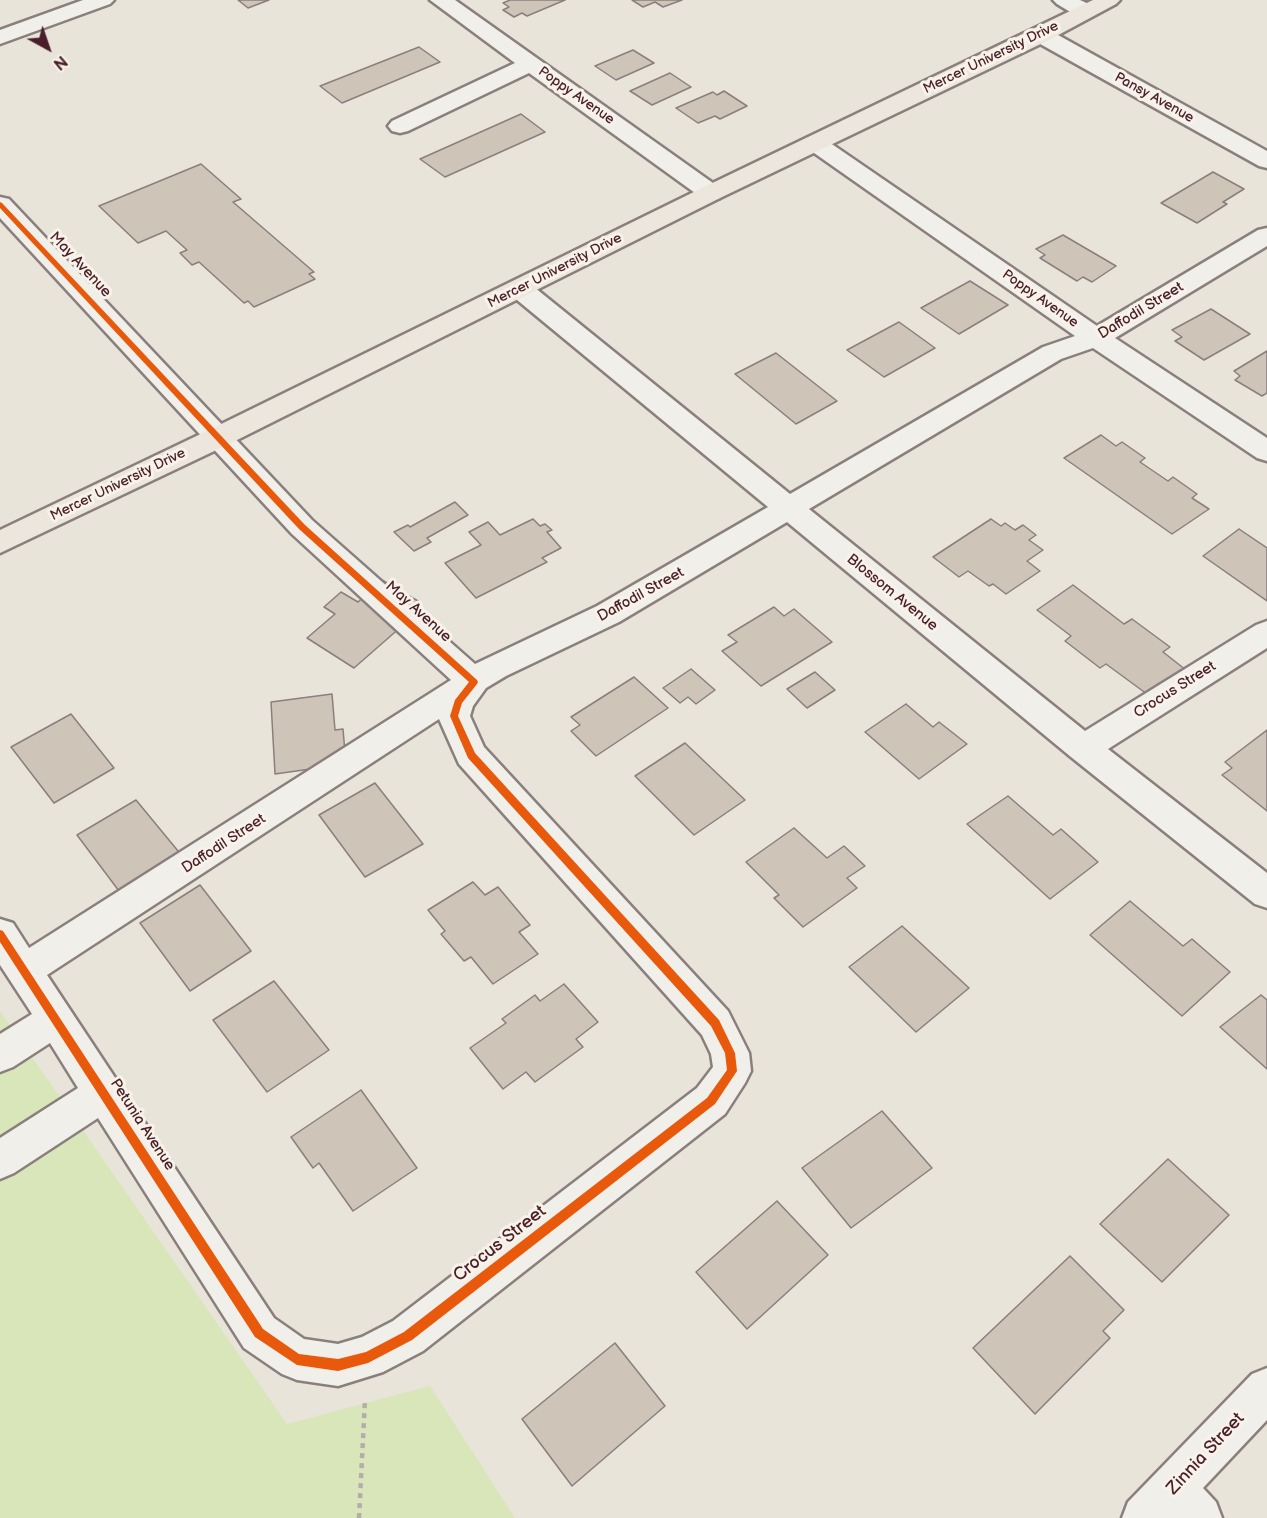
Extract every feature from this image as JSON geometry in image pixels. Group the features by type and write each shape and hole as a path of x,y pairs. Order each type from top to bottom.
{"main road":[{"name":"Mercer University Drive","path":"0,542 219,437 711,193 1041,35 1075,6 1109,0"}],"street":[{"path":"0,37 103,0"},
{"name":"Poppy Avenue","path":"441,0 711,193"},
{"name":"Pansy Avenue","path":"1041,35 1267,161"},
{"path":"400,126 530,64"},
{"name":"Poppy Avenue","path":"815,143 1096,338 1267,451"},
{"name":"May Avenue","path":"0,204 302,527 474,682"},
{"name":"Daffodil Street","path":"24,971 495,667 608,614 1052,353 1096,338 1267,235"},
{"name":"Blossom Avenue","path":"520,289 1083,748 1267,893"},
{"name":"Crocus Street","path":"1083,748 1267,633"},
{"name":"Crocus Street","path":"259,1334 297,1359 338,1365 368,1357 408,1336 711,1101 732,1071 730,1053 715,1023 471,755 454,716 458,702 474,682"},
{"name":"Petunia Avenue","path":"0,934 259,1334"},
{"path":"0,1055 56,1019"},
{"path":"0,1160 103,1093"},
{"name":"Zinnia Street","path":"1172,1508 1267,1389"}],"path":[{"path":"359,1518 368,1357"}],"green space":[{"path":"0,1011 287,1424 430,1386 515,1518 0,1518"}],"building":[{"path":"238,0 269,0 248,8"},
{"path":"510,0 565,0 527,16 522,13 514,17 503,10 509,7 503,3"},
{"path":"632,0 682,0 663,7 655,2 643,7"},
{"path":"419,47 440,62 342,103 320,86"},
{"path":"633,50 654,63 616,80 595,66"},
{"path":"670,73 691,87 652,105 630,91"},
{"path":"724,91 747,106 720,119 715,116 698,123 676,108 713,92 717,95"},
{"path":"521,114 545,132 445,177 420,159"},
{"path":"201,164 241,199 233,202 314,272 309,274 315,279 254,307 248,301 244,303 199,262 192,265 180,253 187,250 166,231 138,243 99,206"},
{"path":"1213,172 1244,189 1223,202 1227,204 1197,223 1161,203"},
{"path":"1063,235 1116,266 1092,282 1083,277 1077,281 1040,258 1045,255 1036,249"},
{"path":"970,281 1008,305 959,334 921,308"},
{"path":"1211,309 1250,334 1204,360 1175,341 1182,337 1172,330"},
{"path":"899,322 935,348 884,377 847,350"},
{"path":"1267,351 1267,393 1262,396 1235,380 1240,376 1234,371"},
{"path":"776,353 837,401 796,424 735,374"},
{"path":"1101,435 1116,446 1122,442 1145,458 1140,462 1168,481 1173,477 1197,494 1192,498 1209,509 1172,534 1064,458"},
{"path":"455,502 468,515 427,538 431,542 414,551 394,532 408,525 410,527"},
{"path":"533,519 540,526 545,524 552,530 547,532 561,548 542,558 547,562 476,598 445,563 481,545 469,532 488,522 500,535"},
{"path":"991,519 1001,526 1005,523 1015,530 1023,525 1036,535 1029,540 1043,550 1027,561 1040,571 1006,594 993,584 989,586 968,571 959,577 933,557"},
{"path":"1239,529 1267,548 1267,601 1203,556"},
{"path":"382,580 418,601 403,615 410,619 354,668 307,638 335,614 324,607 341,592 358,602"},
{"path":"1073,585 1124,624 1132,619 1170,647 1163,652 1186,670 1151,697 1106,664 1100,668 1065,641 1071,636 1037,610"},
{"path":"774,607 784,616 794,609 832,642 761,686 722,651 737,642 728,635"},
{"path":"691,669 715,690 696,704 688,697 680,703 663,688"},
{"path":"815,672 835,690 807,708 787,689"},
{"path":"634,677 668,708 596,756 571,731 580,725 571,717"},
{"path":"332,694 335,730 343,729 346,764 275,774 271,702"},
{"path":"906,704 933,727 939,722 967,744 919,779 865,732"},
{"path":"71,714 114,768 54,803 11,747"},
{"path":"1267,730 1267,811 1222,775 1232,768 1225,762"},
{"path":"685,743 745,800 694,835 635,776"},
{"path":"375,783 423,844 365,877 319,815"},
{"path":"1008,796 1053,835 1061,829 1098,862 1050,899 967,824"},
{"path":"136,800 183,857 122,895 77,835"},
{"path":"794,828 827,858 844,846 865,866 847,878 857,888 803,927 774,898 779,895 746,862"},
{"path":"473,882 485,895 498,887 530,925 519,932 538,954 493,984 471,957 464,961 441,934 445,931 428,910"},
{"path":"200,885 251,951 190,991 140,923"},
{"path":"1130,901 1183,946 1192,939 1230,972 1182,1016 1090,935"},
{"path":"902,926 969,988 916,1032 849,967"},
{"path":"274,981 329,1050 267,1092 213,1020"},
{"path":"564,984 598,1022 576,1039 583,1047 535,1082 526,1072 503,1089 470,1048 506,1023 502,1019 535,995 540,1001"},
{"path":"1261,995 1267,1000 1267,1069 1220,1027"},
{"path":"361,1090 417,1168 353,1211 319,1163 313,1168 291,1137"},
{"path":"882,1111 932,1168 851,1228 802,1168"},
{"path":"1168,1159 1229,1215 1162,1282 1100,1224"},
{"path":"777,1201 828,1255 747,1329 696,1272"},
{"path":"1070,1256 1124,1310 1103,1331 1110,1338 1035,1414 973,1348"},
{"path":"615,1343 665,1406 572,1486 522,1419"}],"cycle path":[{"path":"0,204 302,527 474,682 458,702 454,716 471,755 715,1023 730,1053 732,1071 711,1101 408,1336 368,1357 338,1365 297,1359 259,1333 0,934"}]}
